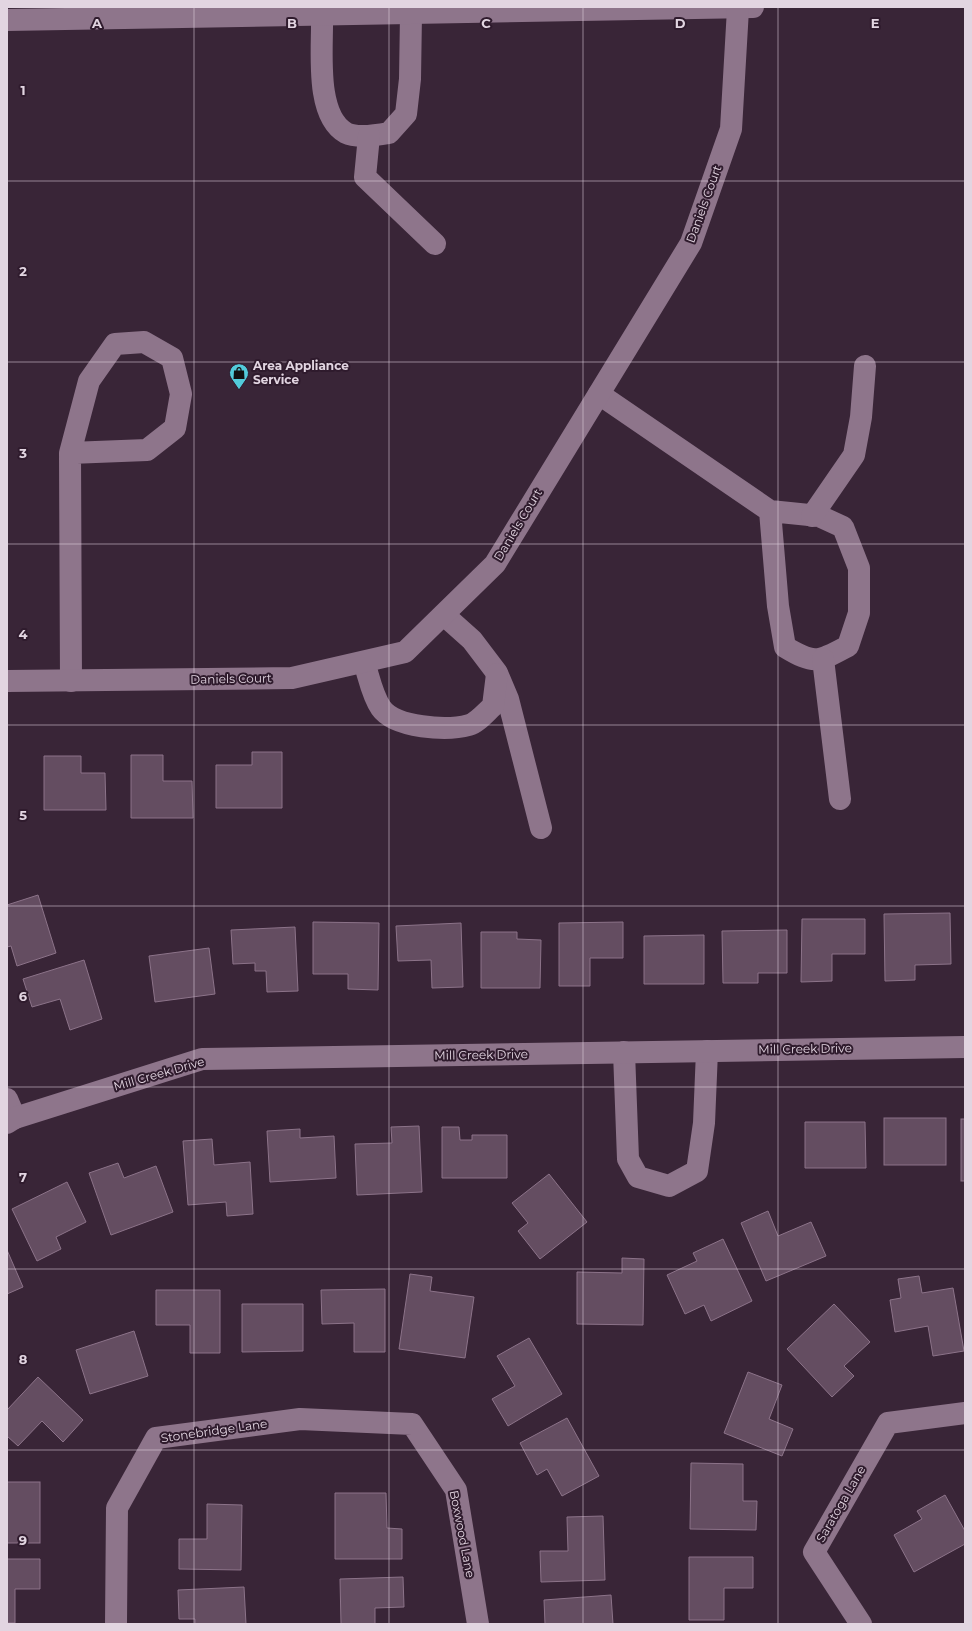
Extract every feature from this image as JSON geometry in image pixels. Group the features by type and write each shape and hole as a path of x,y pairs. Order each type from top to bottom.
{"street":[{"path":"7,20 746,8"},
{"name":"Daniels Court","path":"7,681 292,678 406,652 495,564 691,243 731,129 746,8"},
{"path":"322,15 324,94 333,123 347,134 369,136 389,133 406,114 410,79 411,14"},
{"path":"369,136 365,177 435,244"},
{"path":"70,453 147,450 175,428 181,394 172,358 144,342 115,344 89,381 70,453 70,681"},
{"path":"812,516 854,455 861,417 865,366"},
{"path":"598,394 770,511 819,516 843,527 859,568 860,613 848,646 823,659 803,658 784,647 778,606 770,511"},
{"path":"444,615 472,640 497,673 508,699 541,828"},
{"path":"823,659 840,799"},
{"path":"364,662 376,699 381,709 390,717 401,722 432,726 470,725 493,706 497,673"},
{"name":"Mill Creek Drive","path":"10,1113 202,1059 965,1047"},
{"path":"624,1052 628,1159 638,1178 669,1186 697,1171 704,1123 707,1051"},
{"name":"Saratoga Lane","path":"861,1624 814,1552 888,1424 965,1413"},
{"name":"Stonebridge Lane","path":"116,1624 117,1508 156,1438 300,1419"},
{"name":"Boxwood Lane","path":"300,1419 412,1424 456,1490 478,1624"}],"building":[{"path":"252,752 282,752 282,808 216,808 216,765 252,765"},
{"path":"131,755 163,755 163,781 192,781 193,818 131,818"},
{"path":"44,756 81,756 81,773 105,773 106,810 44,810"},
{"path":"38,895 56,953 17,966 11,946 7,947 7,905"},
{"path":"950,913 951,964 915,965 915,980 885,981 884,914"},
{"path":"802,919 865,919 865,954 832,954 832,981 801,982"},
{"path":"313,922 379,923 378,990 348,989 348,974 313,974"},
{"path":"623,922 623,958 590,958 590,986 559,986 559,923"},
{"path":"461,923 463,987 432,988 431,960 398,961 396,926"},
{"path":"295,927 298,991 267,992 266,971 255,971 255,963 233,964 231,930"},
{"path":"787,930 787,973 758,973 758,983 723,983 722,931"},
{"path":"481,932 517,932 517,939 541,940 540,988 481,988"},
{"path":"704,935 704,984 644,984 644,936"},
{"path":"209,948 215,994 155,1002 149,956"},
{"path":"84,960 102,1019 70,1030 60,999 32,1007 23,979"},
{"path":"884,1118 946,1118 946,1165 884,1165"},
{"path":"961,1119 965,1119 965,1181 961,1181"},
{"path":"805,1122 865,1122 866,1168 805,1168"},
{"path":"419,1126 422,1192 357,1195 355,1144 392,1143 391,1127"},
{"path":"442,1127 459,1127 460,1140 472,1140 472,1135 507,1135 507,1178 442,1178"},
{"path":"300,1129 300,1138 334,1136 336,1178 270,1182 267,1131"},
{"path":"212,1139 214,1165 250,1162 253,1214 227,1216 226,1202 188,1205 183,1141"},
{"path":"118,1163 124,1178 156,1166 173,1212 111,1235 89,1173"},
{"path":"549,1174 587,1222 540,1259 518,1231 528,1223 512,1203"},
{"path":"67,1182 86,1222 56,1237 61,1249 37,1261 12,1209"},
{"path":"768,1211 778,1236 811,1222 826,1256 766,1281 741,1223"},
{"path":"723,1239 752,1301 711,1321 704,1305 685,1314 667,1275 697,1261 693,1253"},
{"path":"7,1250 23,1287 7,1294"},
{"path":"622,1258 644,1259 643,1325 577,1324 577,1272 622,1273"},
{"path":"410,1274 432,1277 430,1291 474,1297 465,1358 399,1349"},
{"path":"919,1276 922,1293 953,1288 964,1351 933,1356 928,1326 895,1332 890,1300 901,1298 898,1279"},
{"path":"385,1289 385,1352 354,1352 354,1323 322,1324 321,1290"},
{"path":"156,1290 220,1290 220,1353 190,1353 190,1325 156,1325"},
{"path":"242,1304 303,1304 303,1351 242,1352"},
{"path":"834,1304 870,1342 844,1366 854,1376 832,1397 787,1349"},
{"path":"134,1331 148,1376 90,1394 76,1350"},
{"path":"529,1338 562,1394 508,1426 492,1399 515,1386 497,1356"},
{"path":"748,1372 782,1385 769,1419 793,1429 782,1456 724,1433"},
{"path":"38,1377 83,1420 63,1442 42,1421 18,1446 7,1436 7,1410"},
{"path":"567,1418 599,1476 562,1496 547,1469 537,1475 520,1443"},
{"path":"691,1463 743,1464 743,1501 757,1501 756,1530 690,1529"},
{"path":"7,1482 40,1482 40,1543 7,1543"},
{"path":"335,1493 386,1493 387,1528 402,1529 402,1559 335,1559"},
{"path":"945,1495 965,1531 965,1544 914,1572 894,1535 922,1519 917,1511"},
{"path":"207,1504 242,1505 241,1570 179,1569 179,1539 207,1539"},
{"path":"603,1516 605,1580 541,1582 540,1551 568,1551 567,1517"},
{"path":"689,1557 753,1557 753,1588 724,1588 724,1620 689,1620"},
{"path":"7,1559 40,1559 40,1589 15,1589 15,1623 7,1623"},
{"path":"403,1577 404,1607 375,1608 375,1624 341,1624 340,1579"},
{"path":"244,1587 246,1624 195,1624 195,1619 179,1619 178,1590"},
{"path":"611,1595 613,1624 545,1624 544,1600"}],"place":[{"name":"Area Appliance Service","path":"239,390"}]}
